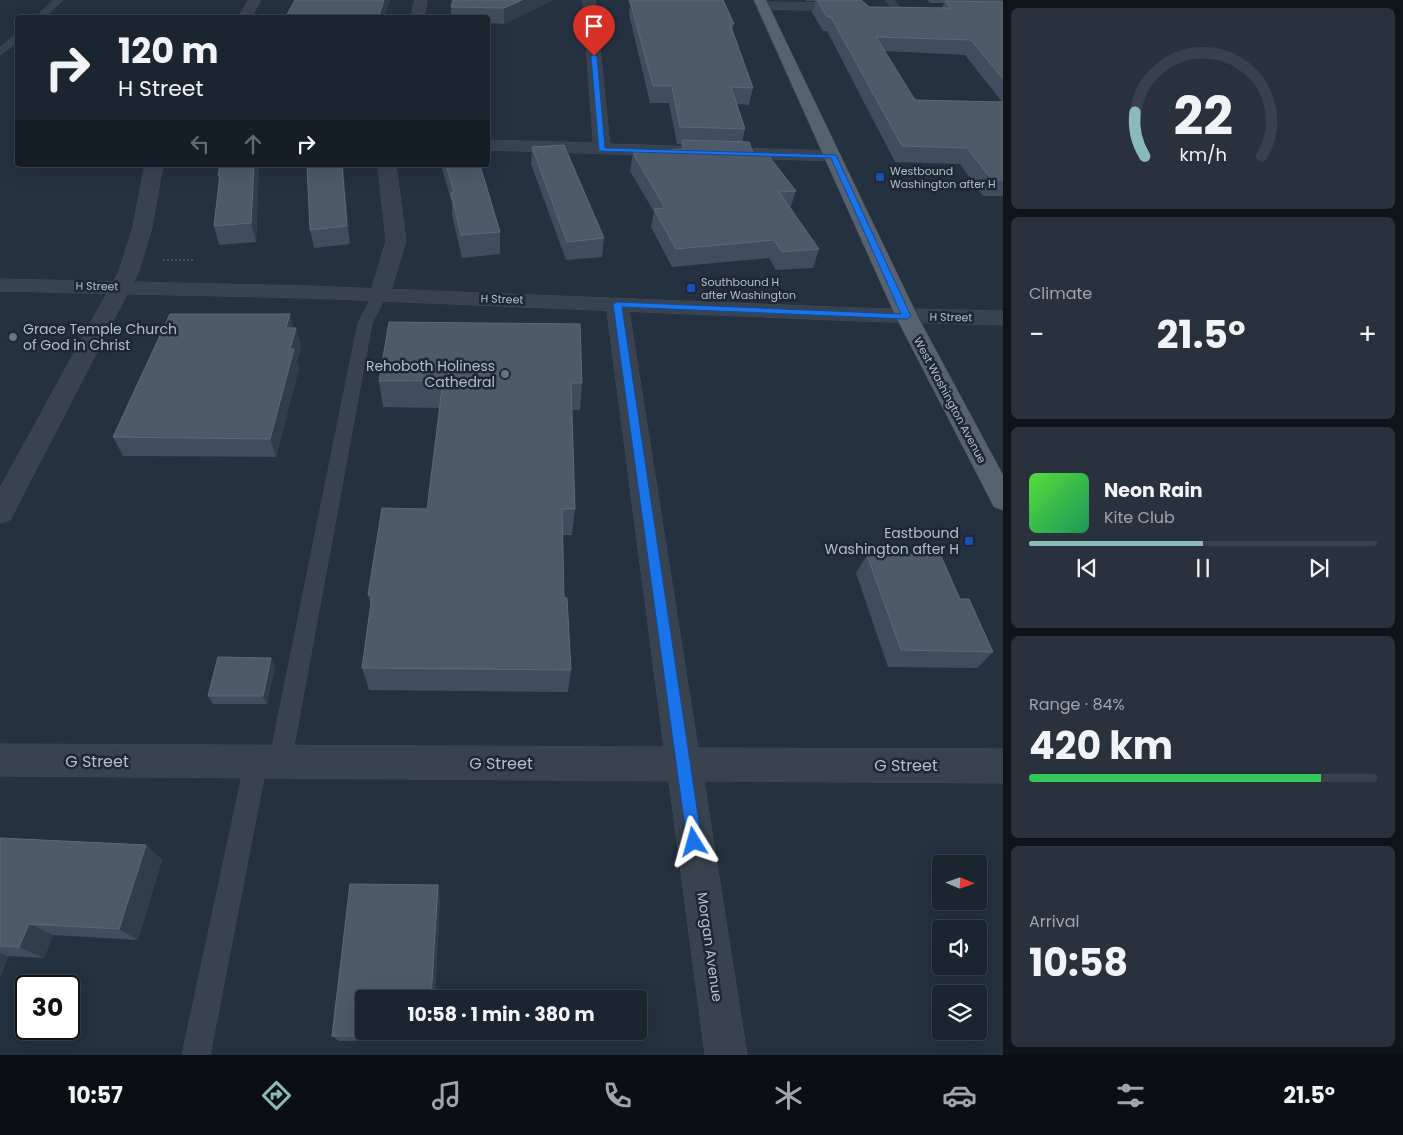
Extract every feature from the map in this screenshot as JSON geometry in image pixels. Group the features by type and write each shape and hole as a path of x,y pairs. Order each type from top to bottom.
{"main road":[{"name":"West Washington Avenue","path":"761,3 907,316 1003,500"}],"street":[{"path":"246,15 255,0"},
{"path":"418,15 421,0"},
{"path":"589,0 602,150"},
{"path":"761,3 871,8 897,5"},
{"path":"490,145 833,156"},
{"path":"0,513 122,286 134,260 147,213 154,167"},
{"path":"380,294 396,241 387,167"},
{"name":"H Street","path":"0,286 122,286 380,294 907,316 1003,318"},
{"name":"Morgan Avenue","path":"617,304 726,1055"},
{"name":"G Street","path":"0,760 1003,766"}],"lane":[{"path":"42,15 59,0"},
{"path":"0,52 15,40"},
{"path":"196,1055 268,762 365,323 380,294"}],"building":[{"path":"295,0 384,0 379,15 287,15"},
{"path":"453,0 522,0 504,8 451,7"},
{"path":"630,0 723,0 734,24 730,24 753,88 731,87 745,129 680,127 672,86 653,86"},
{"path":"817,0 861,0 869,7 951,8 945,1 1003,2 1003,79 971,40 876,37 915,100 1003,102 1003,180 992,180 967,148 902,146 831,17 827,17"},
{"path":"682,140 749,142 754,156 768,155 796,191 779,192 819,249 782,252 774,240 676,249 654,209 665,208 633,153 684,149"},
{"path":"564,145 604,238 567,242 532,147"},
{"path":"220,167 254,167 251,223 214,226 220,175 218,175"},
{"path":"307,167 342,167 347,226 310,230"},
{"path":"447,167 481,167 500,232 461,235 451,193 454,192"},
{"path":"170,314 290,314 286,328 296,328 290,349 294,349 270,439 113,437"},
{"path":"389,322 580,324 582,383 571,383 575,509 562,509 564,598 567,598 571,670 362,668 372,595 368,595 382,508 427,509 443,381 379,381"},
{"path":"940,554 960,599 969,599 993,652 901,650 867,555"},
{"path":"218,657 271,658 263,696 208,696"},
{"path":"0,838 146,845 119,929 29,924 19,947 0,946"},
{"path":"350,884 438,885 432,990 355,990 355,1036 332,1036"}],"place":[{"name":"Westbound Washington after H","path":"880,177"},
{"name":"Southbound H after Washington","path":"691,288"},
{"name":"Grace Temple Church of God in Christ","path":"13,337"},
{"name":"Rehoboth Holiness Cathedral","path":"505,374"},
{"name":"Eastbound Washington after H","path":"969,541"}],"route":[{"path":"594,56 602,150 833,156 907,316 617,304 694,842"}]}
